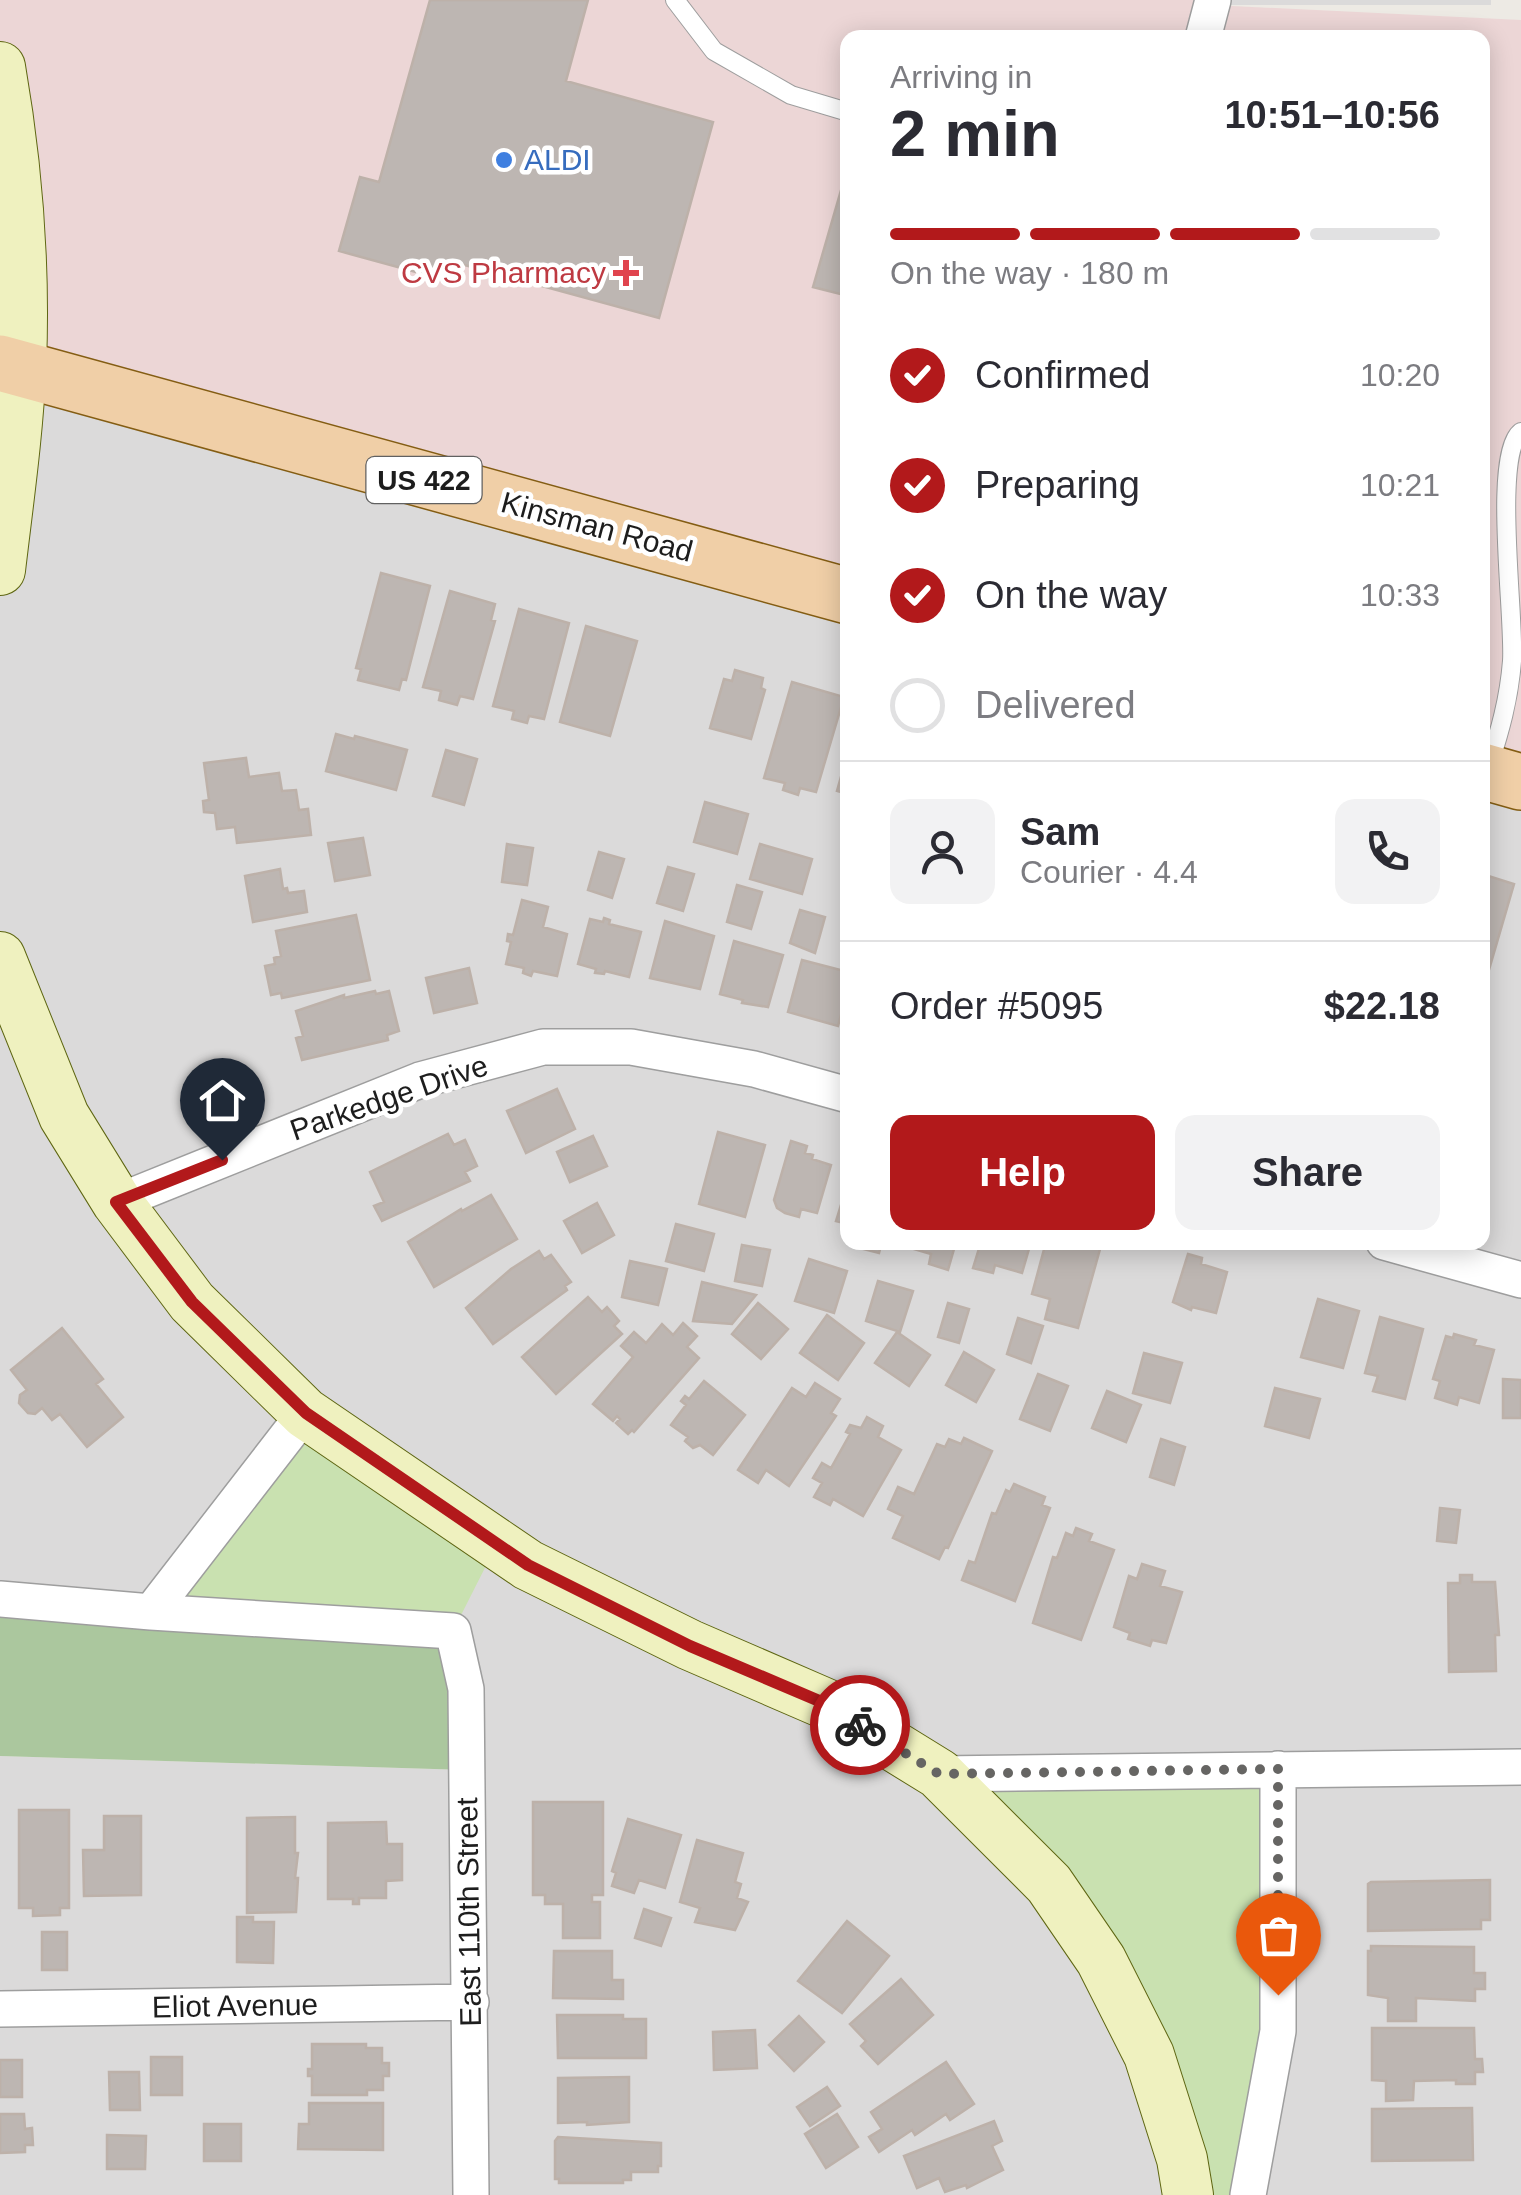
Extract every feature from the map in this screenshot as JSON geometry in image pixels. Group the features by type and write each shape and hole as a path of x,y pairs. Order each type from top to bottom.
{"main road":[{"name":"Kinsman Road","path":"10,366 840,594"}],"street":[{"path":"1205,30 1213,0"},
{"path":"0,67 16,174 22,309 10,366 0,570"},
{"path":"0,957 64,1116 116,1202 192,1302 306,1413 528,1565 690,1646 824,1703 939,1774 1048,1884 1101,1960 1149,2055 1182,2159 1188,2195"},
{"name":"Parkedge Drive","path":"116,1202 420,1080 543,1048 631,1048 754,1070 840,1093"},
{"path":"1413,1250 1521,1280"},
{"path":"0,1599 150,1612 306,1413"},
{"name":"East 110th Street","path":"150,1612 453,1630 466,1689 470,2195"},
{"path":"939,1774 1521,1766"},
{"path":"1248,2195 1278,2031 1278,1769"},
{"name":"Eliot Avenue","path":"0,2009 470,2002"}],"lane":[{"path":"676,0 714,51 791,95 840,110"},
{"path":"1497,775 1512,656 1506,477 1512,442 1521,432"}],"shaded area":[{"path":"0,0 1195,0 1212,5 1521,20 1521,782 1490,773 1490,30 840,30 840,594 21,369 0,67"},
{"path":"1195,0 1491,0 1491,5 1212,5"},
{"path":"0,363 840,594 840,1250 1490,1250 1490,773 1521,782 1521,2195 0,2195 0,1756 467,1770 151,1612 0,1599"}],"green space":[{"path":"305,1413 497,1544 453,1631 151,1612"},
{"path":"0,1599 453,1631 467,1770 0,1756"},
{"path":"1278,1769 1278,2031 1248,2195 1188,2195 1149,2055 939,1774"}],"building":[{"path":"430,0 588,0 566,81 713,122 659,318 450,261 445,280 339,251 360,177 379,182"},
{"path":"840,194 840,294 813,287"},
{"path":"381,573 430,586 406,680 402,679 399,690 358,680 361,669 356,668"},
{"path":"450,591 495,604 491,620 495,621 473,699 460,696 457,705 439,700 441,691 423,687"},
{"path":"519,609 569,623 544,719 529,716 527,723 512,719 514,711 493,706"},
{"path":"586,626 637,641 610,736 560,722"},
{"path":"735,670 763,678 761,688 765,690 751,739 710,728 724,679 732,681"},
{"path":"792,682 840,696 840,711 816,792 800,788 798,795 783,790 785,783 764,778"},
{"path":"336,734 407,750 396,790 326,771"},
{"path":"446,750 477,759 464,805 433,796"},
{"path":"246,758 249,777 279,773 282,791 296,790 299,810 308,809 311,835 237,843 235,827 217,829 215,813 204,812 203,801 209,800 204,763"},
{"path":"705,802 748,814 737,854 694,842"},
{"path":"363,838 370,875 335,881 328,843"},
{"path":"507,844 533,848 527,885 502,882"},
{"path":"760,844 812,859 802,894 750,879"},
{"path":"599,852 624,859 612,898 588,890"},
{"path":"668,867 694,874 683,911 657,903"},
{"path":"280,869 283,889 287,888 288,893 304,891 307,912 253,922 245,876"},
{"path":"1490,876 1514,884 1490,966"},
{"path":"737,885 762,892 751,929 727,922"},
{"path":"522,900 548,907 543,927 567,934 557,976 533,971 531,976 523,973 524,968 506,964 511,942 507,941 508,934 513,935"},
{"path":"800,910 825,917 815,953 790,943"},
{"path":"356,915 370,980 282,998 281,993 271,995 265,966 275,964 274,958 281,956 276,931"},
{"path":"604,918 610,920 609,924 641,932 629,977 605,971 595,973 596,969 578,964 590,919 603,922"},
{"path":"665,921 714,936 700,989 650,978"},
{"path":"734,941 783,955 768,1007 720,994"},
{"path":"802,960 840,970 838,1026 788,1012"},
{"path":"469,968 477,1003 434,1013 426,978"},
{"path":"389,991 399,1031 387,1035 388,1040 302,1060 296,1038 303,1036 296,1011 344,995"},
{"path":"557,1089 575,1129 526,1153 507,1111"},
{"path":"718,1132 765,1145 745,1217 699,1204"},
{"path":"448,1134 454,1145 465,1140 477,1166 465,1172 470,1181 382,1221 374,1206 384,1202 370,1172"},
{"path":"593,1136 607,1166 570,1182 557,1152"},
{"path":"791,1141 807,1146 805,1153 813,1155 812,1159 831,1165 817,1213 801,1209 799,1217 785,1213 774,1200"},
{"path":"491,1195 517,1239 434,1287 408,1242"},
{"path":"597,1203 614,1235 582,1253 564,1221"},
{"path":"676,1224 714,1234 704,1271 666,1261"},
{"path":"742,1245 770,1250 762,1286 735,1281"},
{"path":"917,1250 954,1250 948,1270 929,1264 931,1254"},
{"path":"979,1250 1029,1250 1022,1273 995,1265 993,1273 973,1268"},
{"path":"1044,1250 1100,1250 1078,1328 1045,1319 1050,1299 1032,1294"},
{"path":"539,1251 544,1259 551,1255 571,1282 565,1286 567,1290 493,1344 466,1308 511,1269"},
{"path":"1188,1254 1202,1258 1201,1264 1227,1272 1216,1313 1192,1307 1191,1310 1173,1302"},
{"path":"809,1259 847,1271 834,1313 795,1301"},
{"path":"630,1261 667,1269 658,1305 622,1297"},
{"path":"878,1281 913,1291 900,1332 866,1321"},
{"path":"702,1282 756,1295 732,1324 693,1321"},
{"path":"588,1297 602,1312 607,1307 619,1321 614,1326 622,1334 556,1394 522,1357"},
{"path":"1318,1299 1359,1311 1343,1368 1301,1357"},
{"path":"758,1303 788,1329 761,1359 732,1334"},
{"path":"948,1303 969,1309 959,1343 938,1337"},
{"path":"827,1315 864,1343 838,1380 800,1353"},
{"path":"1380,1317 1423,1329 1405,1399 1373,1391 1378,1376 1365,1373"},
{"path":"1018,1318 1043,1326 1031,1363 1007,1354"},
{"path":"683,1323 697,1336 687,1347 699,1358 634,1432 628,1434 616,1423 620,1419 617,1416 613,1421 593,1404 633,1357 621,1346 634,1332 646,1343 662,1324 673,1335"},
{"path":"62,1328 103,1379 96,1384 123,1417 87,1447 60,1414 52,1420 42,1408 35,1414 28,1413 19,1403 20,1395 27,1390 11,1370"},
{"path":"897,1332 930,1355 909,1386 875,1363"},
{"path":"1454,1334 1494,1350 1479,1403 1459,1397 1457,1405 1435,1398 1440,1381 1433,1379 1446,1336 1453,1338"},
{"path":"964,1352 994,1370 976,1402 946,1385"},
{"path":"1144,1353 1182,1363 1170,1403 1133,1393"},
{"path":"1038,1374 1068,1386 1050,1431 1020,1419"},
{"path":"1503,1379 1521,1380 1521,1418 1503,1418"},
{"path":"704,1381 745,1415 713,1455 700,1445 693,1448 685,1441 688,1437 671,1425 686,1405 681,1401 685,1396 689,1399"},
{"path":"815,1383 840,1399 831,1413 836,1416 789,1486 766,1470 758,1483 738,1470 792,1388 806,1397"},
{"path":"1275,1388 1320,1399 1309,1438 1265,1426"},
{"path":"1107,1391 1141,1405 1126,1442 1092,1428"},
{"path":"867,1417 883,1426 878,1437 901,1450 863,1516 833,1499 830,1505 814,1497 822,1483 813,1478 822,1463 831,1468 850,1434 846,1432 850,1425 861,1428"},
{"path":"964,1438 992,1451 948,1548 939,1559 893,1538 903,1516 888,1509 898,1487 914,1494 937,1444 945,1447 949,1439 961,1444"},
{"path":"1161,1439 1185,1447 1174,1485 1150,1477"},
{"path":"1014,1484 1045,1497 1042,1505 1050,1508 1015,1601 962,1580 969,1561 975,1563 992,1513 996,1514 1006,1490 1010,1492"},
{"path":"1440,1508 1460,1510 1456,1543 1437,1541"},
{"path":"1076,1528 1092,1534 1089,1541 1114,1550 1081,1640 1033,1623 1053,1557 1057,1558 1066,1533 1073,1536"},
{"path":"1142,1564 1165,1571 1160,1586 1182,1592 1166,1643 1152,1640 1150,1646 1128,1639 1130,1633 1114,1627 1129,1576 1137,1579"},
{"path":"1460,1575 1472,1575 1472,1582 1495,1582 1499,1635 1495,1635 1496,1671 1449,1672 1448,1583 1460,1583"},
{"path":"533,1802 603,1802 603,1895 592,1895 592,1902 600,1902 600,1938 563,1938 563,1904 545,1904 545,1895 533,1895"},
{"path":"19,1810 69,1810 69,1908 60,1908 60,1915 33,1916 33,1908 19,1908"},
{"path":"104,1816 141,1816 141,1895 84,1896 83,1850 104,1850"},
{"path":"295,1817 296,1912 247,1913 247,1818"},
{"path":"628,1819 681,1835 665,1888 639,1880 634,1893 612,1886 616,1873 612,1871"},
{"path":"386,1822 387,1844 402,1844 402,1880 386,1881 386,1898 359,1898 359,1904 353,1904 353,1899 328,1899 328,1823"},
{"path":"697,1840 743,1853 735,1882 741,1884 737,1898 748,1902 735,1930 695,1922 700,1908 680,1902"},
{"path":"1490,1880 1490,1920 1481,1920 1481,1929 1368,1931 1371,1882"},
{"path":"644,1909 671,1918 661,1946 635,1938"},
{"path":"237,1917 274,1922 273,1963 237,1962"},
{"path":"847,1921 889,1956 842,2013 798,1981"},
{"path":"42,1932 67,1932 67,1970 42,1970"},
{"path":"1371,1946 1474,1947 1474,1973 1485,1973 1485,1989 1475,1989 1475,2001 1416,1998 1416,2021 1388,2021 1388,1998 1368,1995"},
{"path":"554,1951 612,1951 612,1980 623,1980 623,1999 553,1998"},
{"path":"901,1979 933,2015 878,2064 861,2046 866,2041 850,2024"},
{"path":"557,2015 646,2019 646,2058 558,2058"},
{"path":"799,2016 824,2042 794,2071 769,2045"},
{"path":"1372,2028 1474,2028 1475,2059 1482,2059 1483,2072 1475,2072 1475,2084 1456,2084 1456,2080 1414,2081 1413,2100 1386,2101 1386,2081 1372,2080"},
{"path":"755,2030 757,2068 714,2070 713,2032"},
{"path":"312,2044 366,2044 366,2048 382,2048 382,2063 389,2063 389,2076 383,2076 383,2090 367,2090 367,2095 312,2095 308,2069 312,2069"},
{"path":"151,2057 182,2057 182,2095 151,2095"},
{"path":"0,2060 22,2060 22,2097 0,2097"},
{"path":"946,2062 974,2104 950,2120 946,2114 915,2135 912,2130 879,2152 869,2137 882,2129 871,2112"},
{"path":"109,2072 139,2072 140,2110 110,2110"},
{"path":"629,2077 629,2122 558,2123 558,2078"},
{"path":"827,2087 840,2106 810,2126 797,2107"},
{"path":"309,2103 383,2103 383,2150 298,2149 299,2124 309,2124"},
{"path":"1472,2108 1473,2160 1372,2161 1372,2109"},
{"path":"0,2114 24,2114 25,2129 32,2128 33,2145 25,2145 25,2152 0,2153"},
{"path":"837,2114 858,2147 826,2168 805,2134"},
{"path":"994,2121 1002,2141 992,2146 1003,2170 967,2188 966,2185 945,2192 939,2178 917,2188 904,2156"},
{"path":"204,2124 241,2124 241,2161 204,2161"},
{"path":"107,2135 146,2136 145,2169 107,2169"},
{"path":"558,2137 661,2143 661,2166 658,2172 631,2172 631,2180 623,2183 559,2183 555,2179"}],"way so far":[{"path":"860,1725 939,1774 1278,1769 1278,1995"}],"place":[{"name":"ALDI","path":"504,160"},
{"name":"CVS Pharmacy","path":"626,273"}],"route":[{"path":"222,1160 116,1202 192,1302 306,1413 528,1565 690,1646 824,1703 860,1725"}]}
